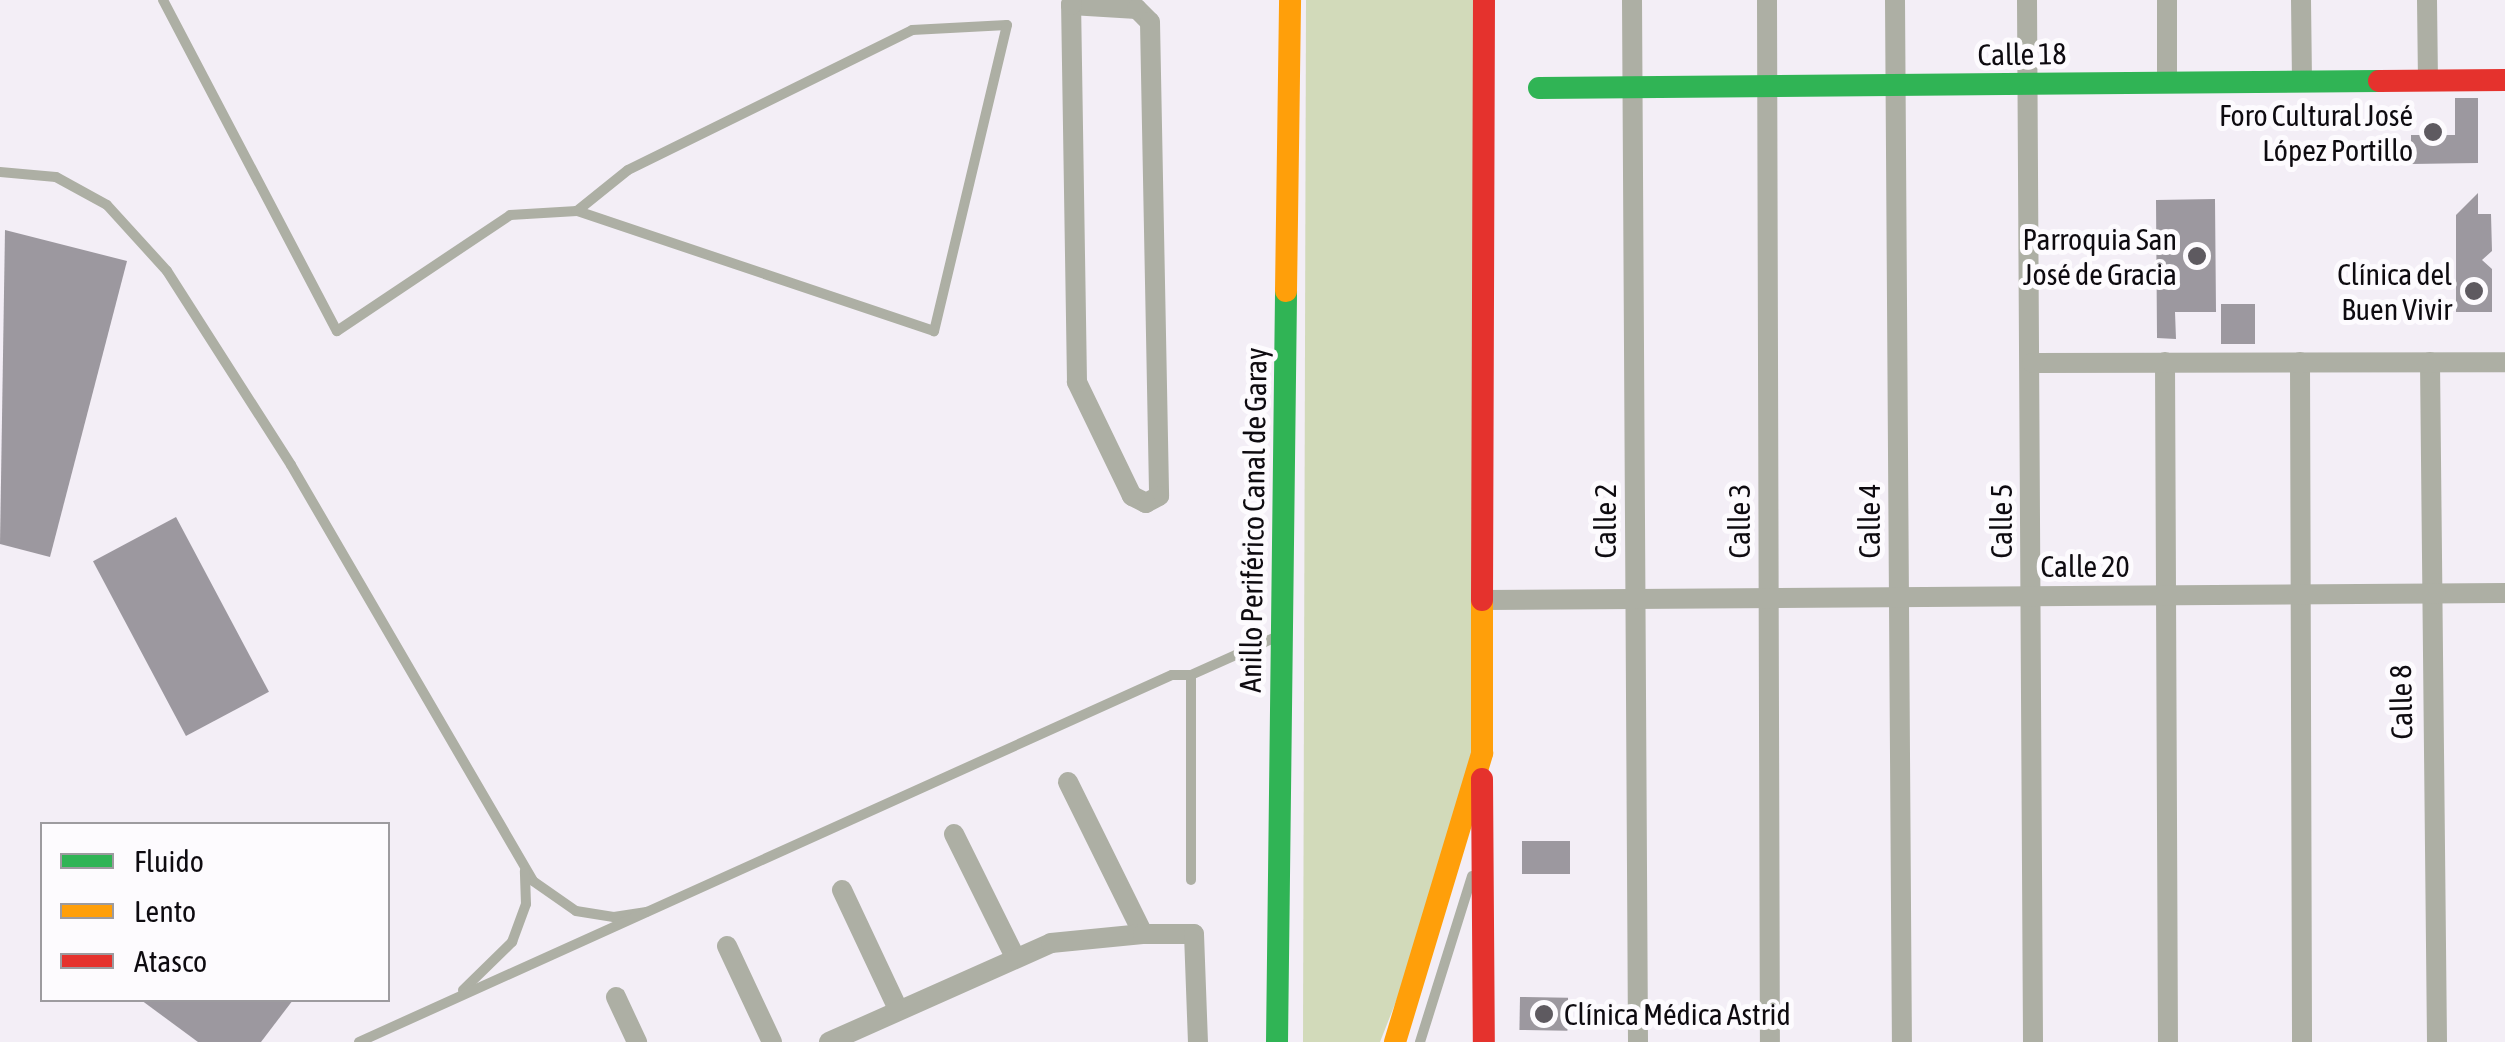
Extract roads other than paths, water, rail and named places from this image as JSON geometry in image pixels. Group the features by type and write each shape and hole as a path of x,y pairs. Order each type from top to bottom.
{"main road":[{"name":"Anillo Periférico Canal de Garay","path":"1277,1042 1290,0"},
{"path":"1484,0 1484,1042"},
{"name":"Calle 18","path":"1540,88 2505,80"},
{"path":"1395,1042 1482,752"}],"street":[{"name":"Calle 2","path":"1632,0 1638,1042"},
{"name":"Calle 3","path":"1767,0 1770,1042"},
{"name":"Calle 4","path":"1895,0 1902,1042"},
{"name":"Calle 5","path":"2027,0 2032,363 2032,1042"},
{"path":"2166,0 2167,83"},
{"path":"2301,0 2302,82"},
{"path":"2428,0 2428,81"},
{"path":"1071,2 1137,8 1150,22 1158,496 1146,503 1132,496 1077,382 1071,2"},
{"path":"2166,362 2162,595 2168,1042"},
{"path":"2300,362 2302,1042"},
{"name":"Calle 8","path":"2430,362 2429,593 2437,1042"},
{"path":"2032,363 2505,362"},
{"name":"Calle 20","path":"1486,600 2505,593"},
{"path":"1068,782 1143,934"},
{"path":"954,834 1015,957"},
{"path":"842,890 898,1009"},
{"path":"839,1040 898,1009 1052,944 1143,934 1194,934 1198,1042"},
{"path":"727,946 772,1042"},
{"path":"616,996 637,1042"}],"lane":[{"path":"163,0 337,331 510,215 577,211 934,331 1007,25 912,30 628,170 577,211"},
{"path":"0,172 56,177 107,205 167,271 291,465 525,870 543,892 576,911 614,917 648,912"},
{"path":"359,1042 1172,675 1191,676 1280,636"},
{"path":"1191,676 1191,880"},
{"path":"1420,1042 1481,847"},
{"path":"447,1002 487,972 512,942 526,904 525,870"}],"place":[{"name":"Foro Cultural José López Portillo","path":"2433,132"},
{"name":"Parroquia San José de Gracia","path":"2197,256"},
{"name":"Clínica del Buen Vivir","path":"2474,291"},
{"name":"Clínica Médica Astrid","path":"1544,1014"}]}
